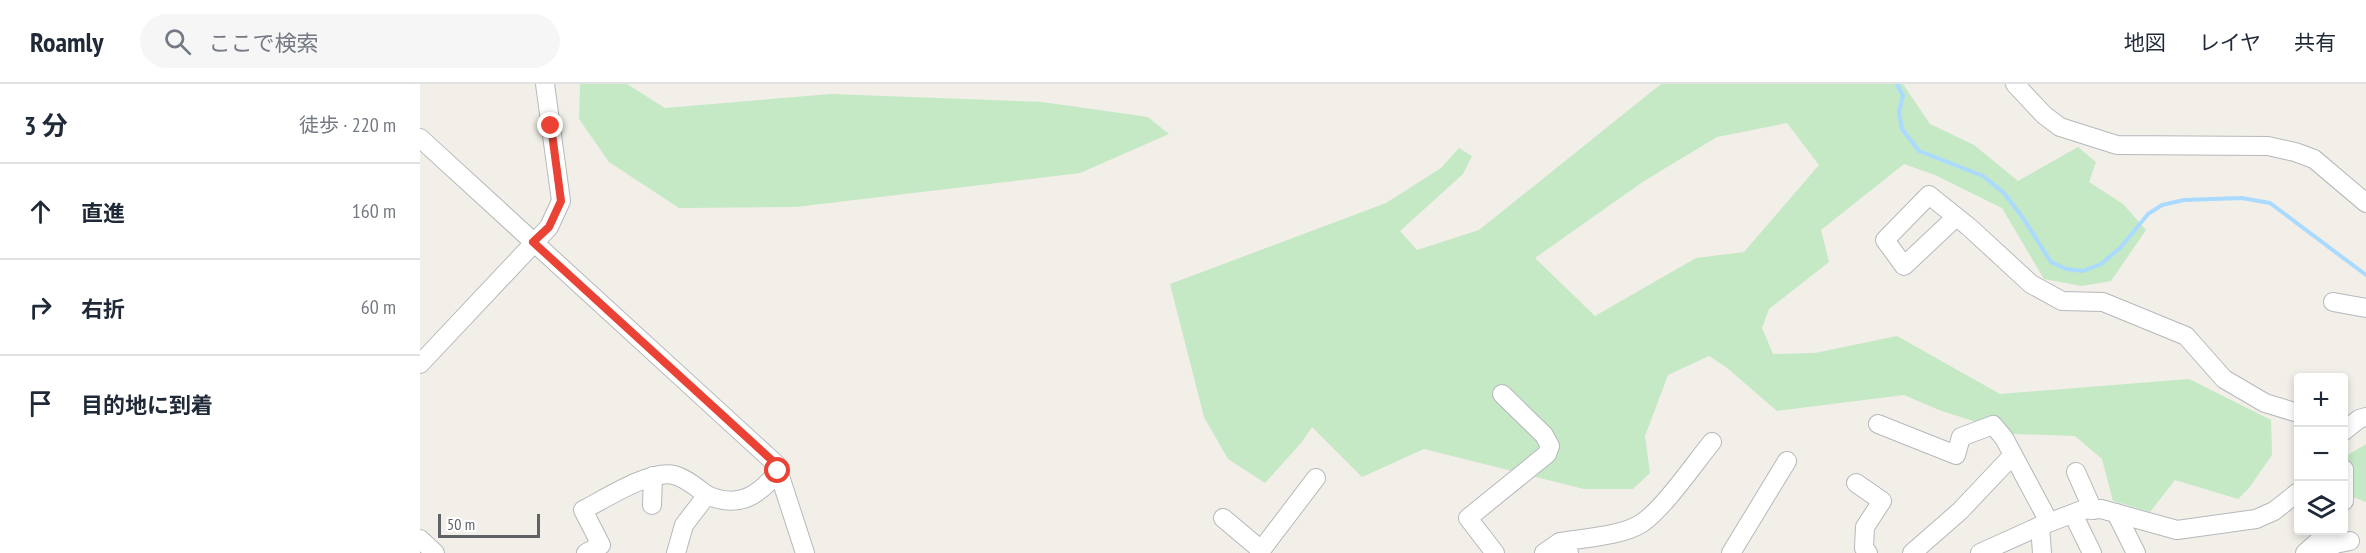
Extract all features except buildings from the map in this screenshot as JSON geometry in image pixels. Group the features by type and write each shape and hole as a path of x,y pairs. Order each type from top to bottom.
{"street":[{"path":"420,364 549,227 561,201 545,84"},
{"path":"2015,84 2044,115 2060,127 2117,145 2268,146 2295,152 2314,159 2366,203"},
{"path":"420,138 776,464 805,553"},
{"path":"1956,217 2031,284 2062,301 2103,302 2186,336 2224,380 2265,403 2294,412"},
{"path":"2333,302 2366,308"},
{"path":"1495,553 1468,518 1547,454 1550,446 1544,435 1502,394"},
{"path":"2347,427 2366,417"},
{"path":"1878,424 1956,455 1961,437 1993,425 2004,438 2013,455 2044,524 2042,553"},
{"path":"1545,553 1642,524 1659,508 1712,442"},
{"path":"1912,553 1960,511 2013,455"},
{"path":"1731,553 1787,461"},
{"path":"586,553 601,545 583,510 654,476 667,474 678,476 707,495 721,501 745,499 768,485 778,471"},
{"path":"2076,472 2093,510"},
{"path":"652,506 654,476"},
{"path":"1223,518 1260,551 1316,478"},
{"path":"1856,483 1882,501 1865,527 1864,548 1868,553"},
{"path":"676,553 684,525 707,495"},
{"path":"1980,553 2044,524 2093,510 2102,509 2177,530 2256,519 2274,511 2294,495"},
{"path":"2116,513 2136,553"},
{"path":"2073,514 2092,553"},
{"path":"2305,553 2326,535"},
{"path":"420,539 435,553"},
{"path":"2324,553 2335,544 2350,541"}],"green space":[{"path":"580,84 627,84 665,108 831,94 1042,102 1148,117 1169,134 1080,173 796,207 679,208 609,162 579,119"},
{"path":"1661,84 1903,84 1930,124 1974,145 2018,181 2078,147 2096,162 2089,182 2123,204 2146,230 2111,281 2082,286 2044,279 2002,208 1935,175 1904,164 1821,230 1829,262 1769,309 1762,328 1773,354 1815,353 1897,336 2000,394 2189,379 2271,420 2272,455 2249,488 2238,499 2175,480 2150,512 2113,501 2102,459 2075,436 2013,434 1939,410 1904,395 1777,411 1726,367 1709,356 1668,375 1645,436 1650,473 1633,489 1584,489 1424,449 1362,477 1312,427 1301,443 1265,483 1228,459 1204,417 1170,284 1386,203 1441,168 1459,148 1472,156 1463,174 1400,231 1417,250 1479,230","holes":["1787,123 1819,165 1744,252 1696,258 1595,316 1535,258 1644,181 1717,137"]},
{"path":"2366,444 2366,502 2350,496 2348,455"}],"waterway":[{"path":"1897,84 1903,96 1899,112 1902,129 1919,151 1983,176 2004,193 2051,262 2066,269 2083,271 2101,264 2120,248 2148,214 2162,205 2184,200 2242,198 2270,203 2366,275"}],"route":[{"path":"551,126 561,201 549,227 533,242 776,464 778,471"}]}
